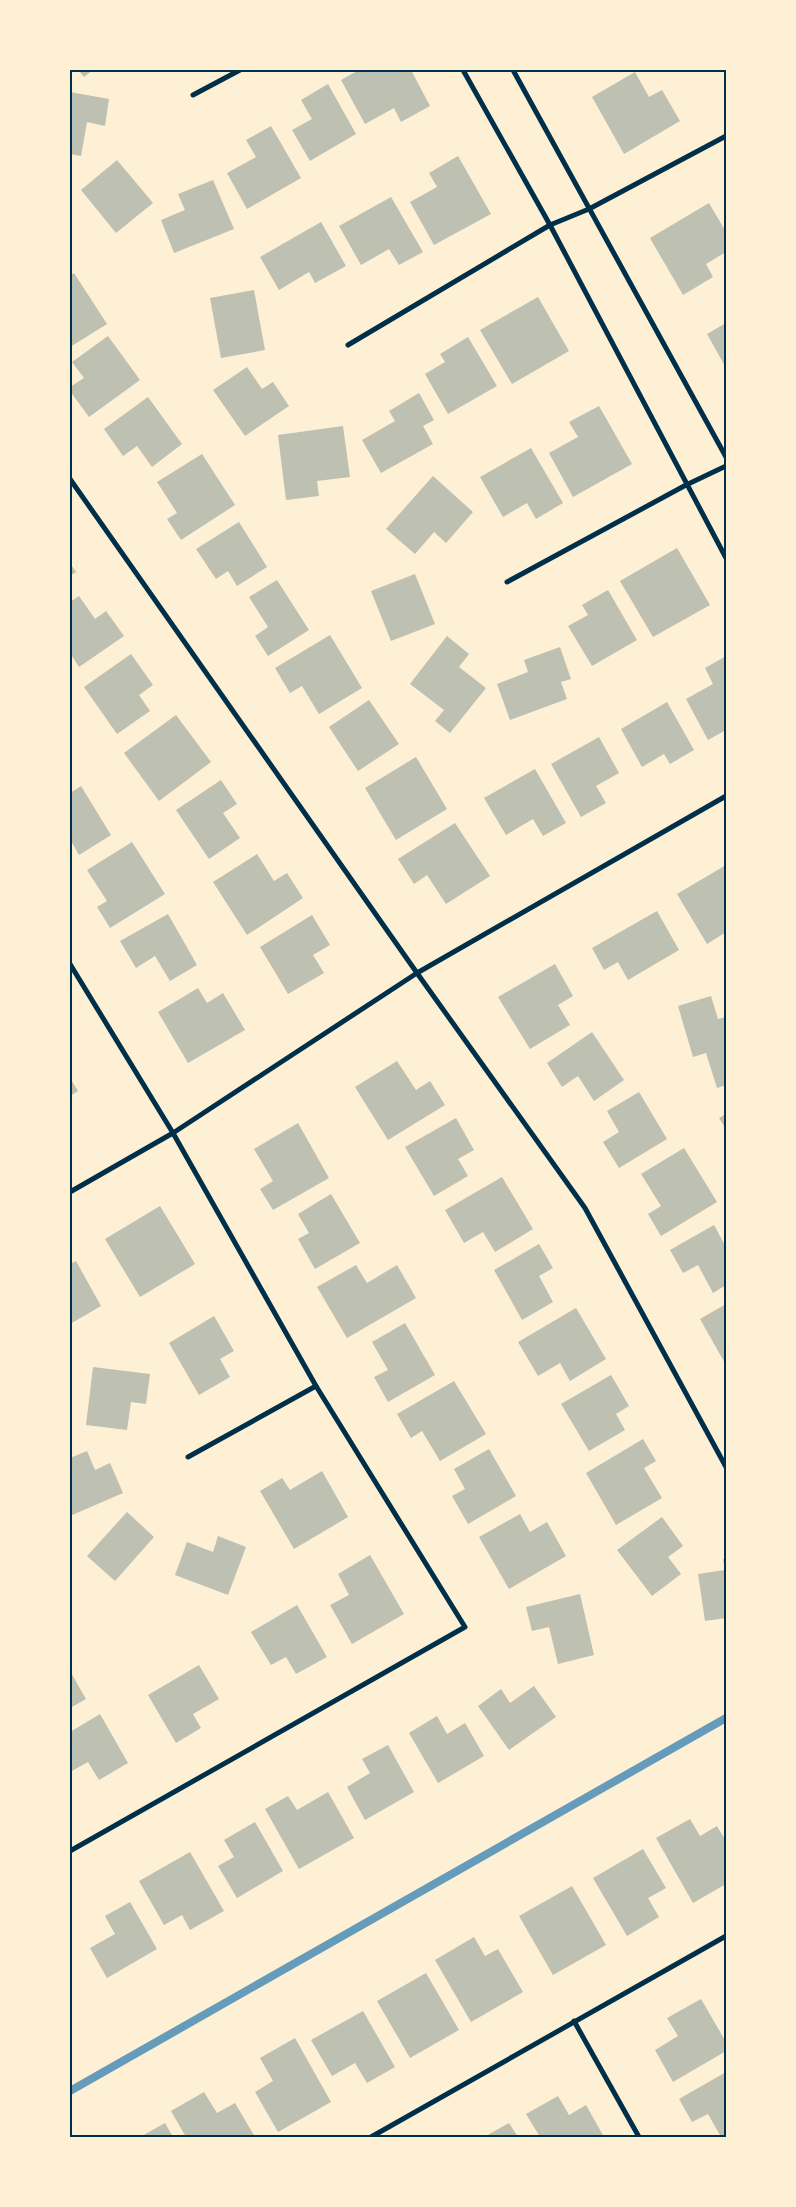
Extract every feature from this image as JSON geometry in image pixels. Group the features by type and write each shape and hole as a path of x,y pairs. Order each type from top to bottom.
{"street":[{"path":"193,95 240,70"},
{"path":"463,70 550,225 726,558"},
{"path":"513,70 726,457"},
{"path":"348,345 550,225 589,209 726,136"},
{"path":"507,582 686,485 726,466"},
{"path":"70,479 417,973 585,1208 726,1467"},
{"path":"70,1192 173,1133 417,973 726,796"},
{"path":"70,964 173,1133 316,1386 464,1627 70,1851"},
{"path":"188,1457 316,1386"},
{"path":"371,2137 726,1936"},
{"path":"574,2021 639,2137"}],"building":[{"path":"78,70 93,70 84,77"},
{"path":"359,70 411,70 430,106 401,122 394,108 365,124 341,80"},
{"path":"635,72 649,97 662,90 680,121 624,154 592,97"},
{"path":"328,84 356,134 310,161 292,130 312,119 301,100"},
{"path":"70,92 109,99 105,126 87,122 81,156 70,154"},
{"path":"271,126 301,178 247,209 227,173 256,157 246,140"},
{"path":"458,156 491,214 434,245 410,202 437,187 429,173"},
{"path":"117,160 153,203 116,233 81,190"},
{"path":"213,180 234,229 174,253 161,220 185,210 178,194"},
{"path":"391,197 423,252 399,265 389,249 361,265 339,226"},
{"path":"709,203 726,232 726,252 706,264 713,277 683,295 650,238"},
{"path":"321,222 346,266 315,283 309,272 279,290 260,257"},
{"path":"74,273 107,324 70,347 70,276"},
{"path":"254,290 265,350 221,358 210,298"},
{"path":"538,297 569,351 512,384 480,330"},
{"path":"726,323 726,368 707,334"},
{"path":"108,336 140,380 89,417 70,391 70,387 84,378 72,362"},
{"path":"468,337 497,386 448,414 425,374 445,362 440,354"},
{"path":"247,367 262,389 273,382 289,406 245,436 213,390"},
{"path":"419,393 434,420 423,426 433,444 381,473 362,440 395,421 389,411"},
{"path":"148,397 182,444 152,467 137,446 123,456 104,429"},
{"path":"599,406 632,464 573,497 549,453 578,437 569,422"},
{"path":"343,426 350,477 317,481 319,496 286,500 278,435"},
{"path":"531,448 563,503 536,519 527,503 503,517 480,477"},
{"path":"202,454 235,505 181,540 167,519 177,513 157,482"},
{"path":"433,476 473,512 446,543 434,532 415,554 386,529"},
{"path":"239,522 267,567 237,586 228,571 216,579 196,549"},
{"path":"677,548 710,605 653,637 620,581"},
{"path":"70,563 76,572 70,576"},
{"path":"415,574 435,624 391,641 371,591"},
{"path":"277,580 309,630 268,656 255,636 268,627 249,597"},
{"path":"608,590 637,640 592,666 568,626 588,615 582,605"},
{"path":"79,596 95,619 106,611 124,636 79,667 70,653 70,602"},
{"path":"330,635 362,688 319,714 302,686 290,693 275,668"},
{"path":"447,636 469,654 459,667 486,688 450,733 435,721 444,710 410,684"},
{"path":"560,647 571,679 561,682 567,699 510,720 497,684 528,672 524,660"},
{"path":"131,654 153,685 139,695 150,711 117,734 84,687"},
{"path":"726,656 726,730 708,740 686,699 713,684 705,668"},
{"path":"369,700 399,744 358,771 329,727"},
{"path":"667,702 694,750 670,764 664,754 642,767 621,729"},
{"path":"176,715 211,762 159,801 124,753"},
{"path":"599,737 619,773 596,786 606,803 581,817 551,764"},
{"path":"416,757 447,809 396,840 365,788"},
{"path":"535,769 566,823 543,836 533,819 506,835 484,798"},
{"path":"221,780 237,804 223,813 240,838 209,859 176,810"},
{"path":"81,786 111,835 79,855 70,839 70,793"},
{"path":"455,823 490,876 446,904 427,875 414,884 398,859"},
{"path":"132,842 165,894 110,928 97,907 107,901 87,870"},
{"path":"257,854 274,881 287,873 303,898 247,935 213,882"},
{"path":"726,865 726,932 707,944 677,894"},
{"path":"657,911 679,950 628,980 618,962 604,970 592,948"},
{"path":"168,914 197,965 170,981 155,956 136,968 120,941"},
{"path":"312,915 330,945 313,955 324,973 288,994 260,947"},
{"path":"555,964 573,996 558,1005 570,1025 530,1049 498,997"},
{"path":"198,988 207,1003 223,993 245,1030 188,1063 158,1012"},
{"path":"711,996 718,1019 726,1017 726,1085 717,1088 706,1053 693,1057 678,1006"},
{"path":"592,1032 624,1080 594,1101 578,1076 562,1087 547,1063"},
{"path":"397,1061 416,1090 430,1081 445,1105 388,1140 355,1087"},
{"path":"70,1078 78,1091 70,1096"},
{"path":"639,1092 667,1139 619,1168 603,1142 619,1132 607,1111"},
{"path":"726,1114 726,1129 719,1118"},
{"path":"456,1118 474,1150 458,1159 468,1176 434,1196 405,1147"},
{"path":"298,1123 329,1178 273,1210 260,1189 273,1181 254,1149"},
{"path":"684,1148 717,1202 661,1236 648,1214 661,1206 641,1174"},
{"path":"502,1177 533,1229 495,1252 483,1232 464,1243 445,1210"},
{"path":"331,1194 360,1243 315,1269 298,1239 309,1233 298,1214"},
{"path":"160,1206 195,1264 140,1297 105,1239"},
{"path":"714,1225 726,1247 726,1285 713,1293 698,1265 683,1273 670,1250"},
{"path":"539,1244 553,1268 539,1276 553,1302 522,1320 494,1270"},
{"path":"76,1261 101,1306 70,1324 70,1264"},
{"path":"356,1265 367,1283 397,1265 416,1298 347,1338 317,1287"},
{"path":"726,1304 726,1365 700,1319"},
{"path":"576,1308 606,1359 570,1381 560,1363 538,1376 518,1342"},
{"path":"214,1316 234,1351 220,1359 230,1377 199,1395 169,1343"},
{"path":"405,1323 435,1375 388,1402 374,1377 388,1370 372,1342"},
{"path":"93,1367 150,1374 146,1404 131,1402 127,1430 86,1425"},
{"path":"611,1375 629,1406 616,1414 625,1430 589,1451 561,1404"},
{"path":"454,1381 486,1434 440,1461 422,1431 411,1438 397,1414"},
{"path":"643,1439 656,1461 644,1468 662,1498 616,1525 586,1473"},
{"path":"489,1449 516,1496 468,1524 452,1496 465,1489 454,1469"},
{"path":"87,1451 95,1470 110,1463 123,1493 70,1516 70,1458"},
{"path":"322,1471 348,1517 294,1549 260,1491 282,1478 290,1490"},
{"path":"127,1512 154,1537 115,1581 87,1556"},
{"path":"520,1514 530,1532 547,1522 566,1556 509,1589 479,1537"},
{"path":"662,1517 683,1546 668,1557 681,1574 652,1596 617,1550"},
{"path":"218,1536 246,1547 228,1595 175,1575 187,1542 213,1552"},
{"path":"370,1555 404,1614 352,1644 330,1605 349,1595 338,1574"},
{"path":"726,1558 726,1618 705,1621 698,1574 725,1570 723,1559"},
{"path":"580,1594 594,1655 558,1664 549,1627 532,1631 526,1607"},
{"path":"297,1605 327,1657 296,1674 286,1657 271,1665 251,1632"},
{"path":"199,1665 219,1699 193,1714 201,1728 176,1743 148,1695"},
{"path":"70,1671 86,1699 70,1708"},
{"path":"534,1686 556,1717 509,1750 478,1706 501,1689 510,1703"},
{"path":"100,1714 128,1763 99,1780 88,1762 70,1772 70,1732"},
{"path":"437,1716 447,1734 465,1723 484,1756 438,1783 409,1733"},
{"path":"388,1745 414,1792 365,1820 347,1787 370,1773 362,1759"},
{"path":"328,1792 354,1838 299,1869 265,1809 288,1796 297,1810"},
{"path":"690,1819 700,1836 717,1826 726,1841 726,1884 693,1903 656,1838"},
{"path":"255,1822 283,1871 237,1898 218,1866 234,1857 224,1840"},
{"path":"643,1849 666,1888 648,1898 659,1917 627,1936 593,1878"},
{"path":"190,1852 224,1911 190,1930 182,1915 164,1925 139,1881"},
{"path":"572,1886 606,1945 553,1975 519,1916"},
{"path":"130,1902 157,1949 107,1978 90,1948 115,1934 105,1916"},
{"path":"474,1937 485,1956 498,1949 523,1992 471,2022 435,1960"},
{"path":"426,1973 459,2030 410,2058 377,2001"},
{"path":"701,1999 726,2042 726,2051 673,2082 655,2050 678,2036 667,2018"},
{"path":"363,2011 395,2067 367,2083 355,2063 332,2076 311,2040"},
{"path":"295,2038 331,2102 278,2132 255,2092 273,2081 260,2058"},
{"path":"726,2072 726,2137 721,2137 708,2114 692,2122 679,2099"},
{"path":"204,2092 217,2113 235,2103 255,2137 186,2137 171,2111"},
{"path":"558,2096 569,2115 586,2105 604,2137 540,2137 526,2114"},
{"path":"165,2123 173,2137 140,2137"},
{"path":"509,2123 518,2137 484,2137"}],"waterway":[{"path":"70,2091 726,1718"}]}
